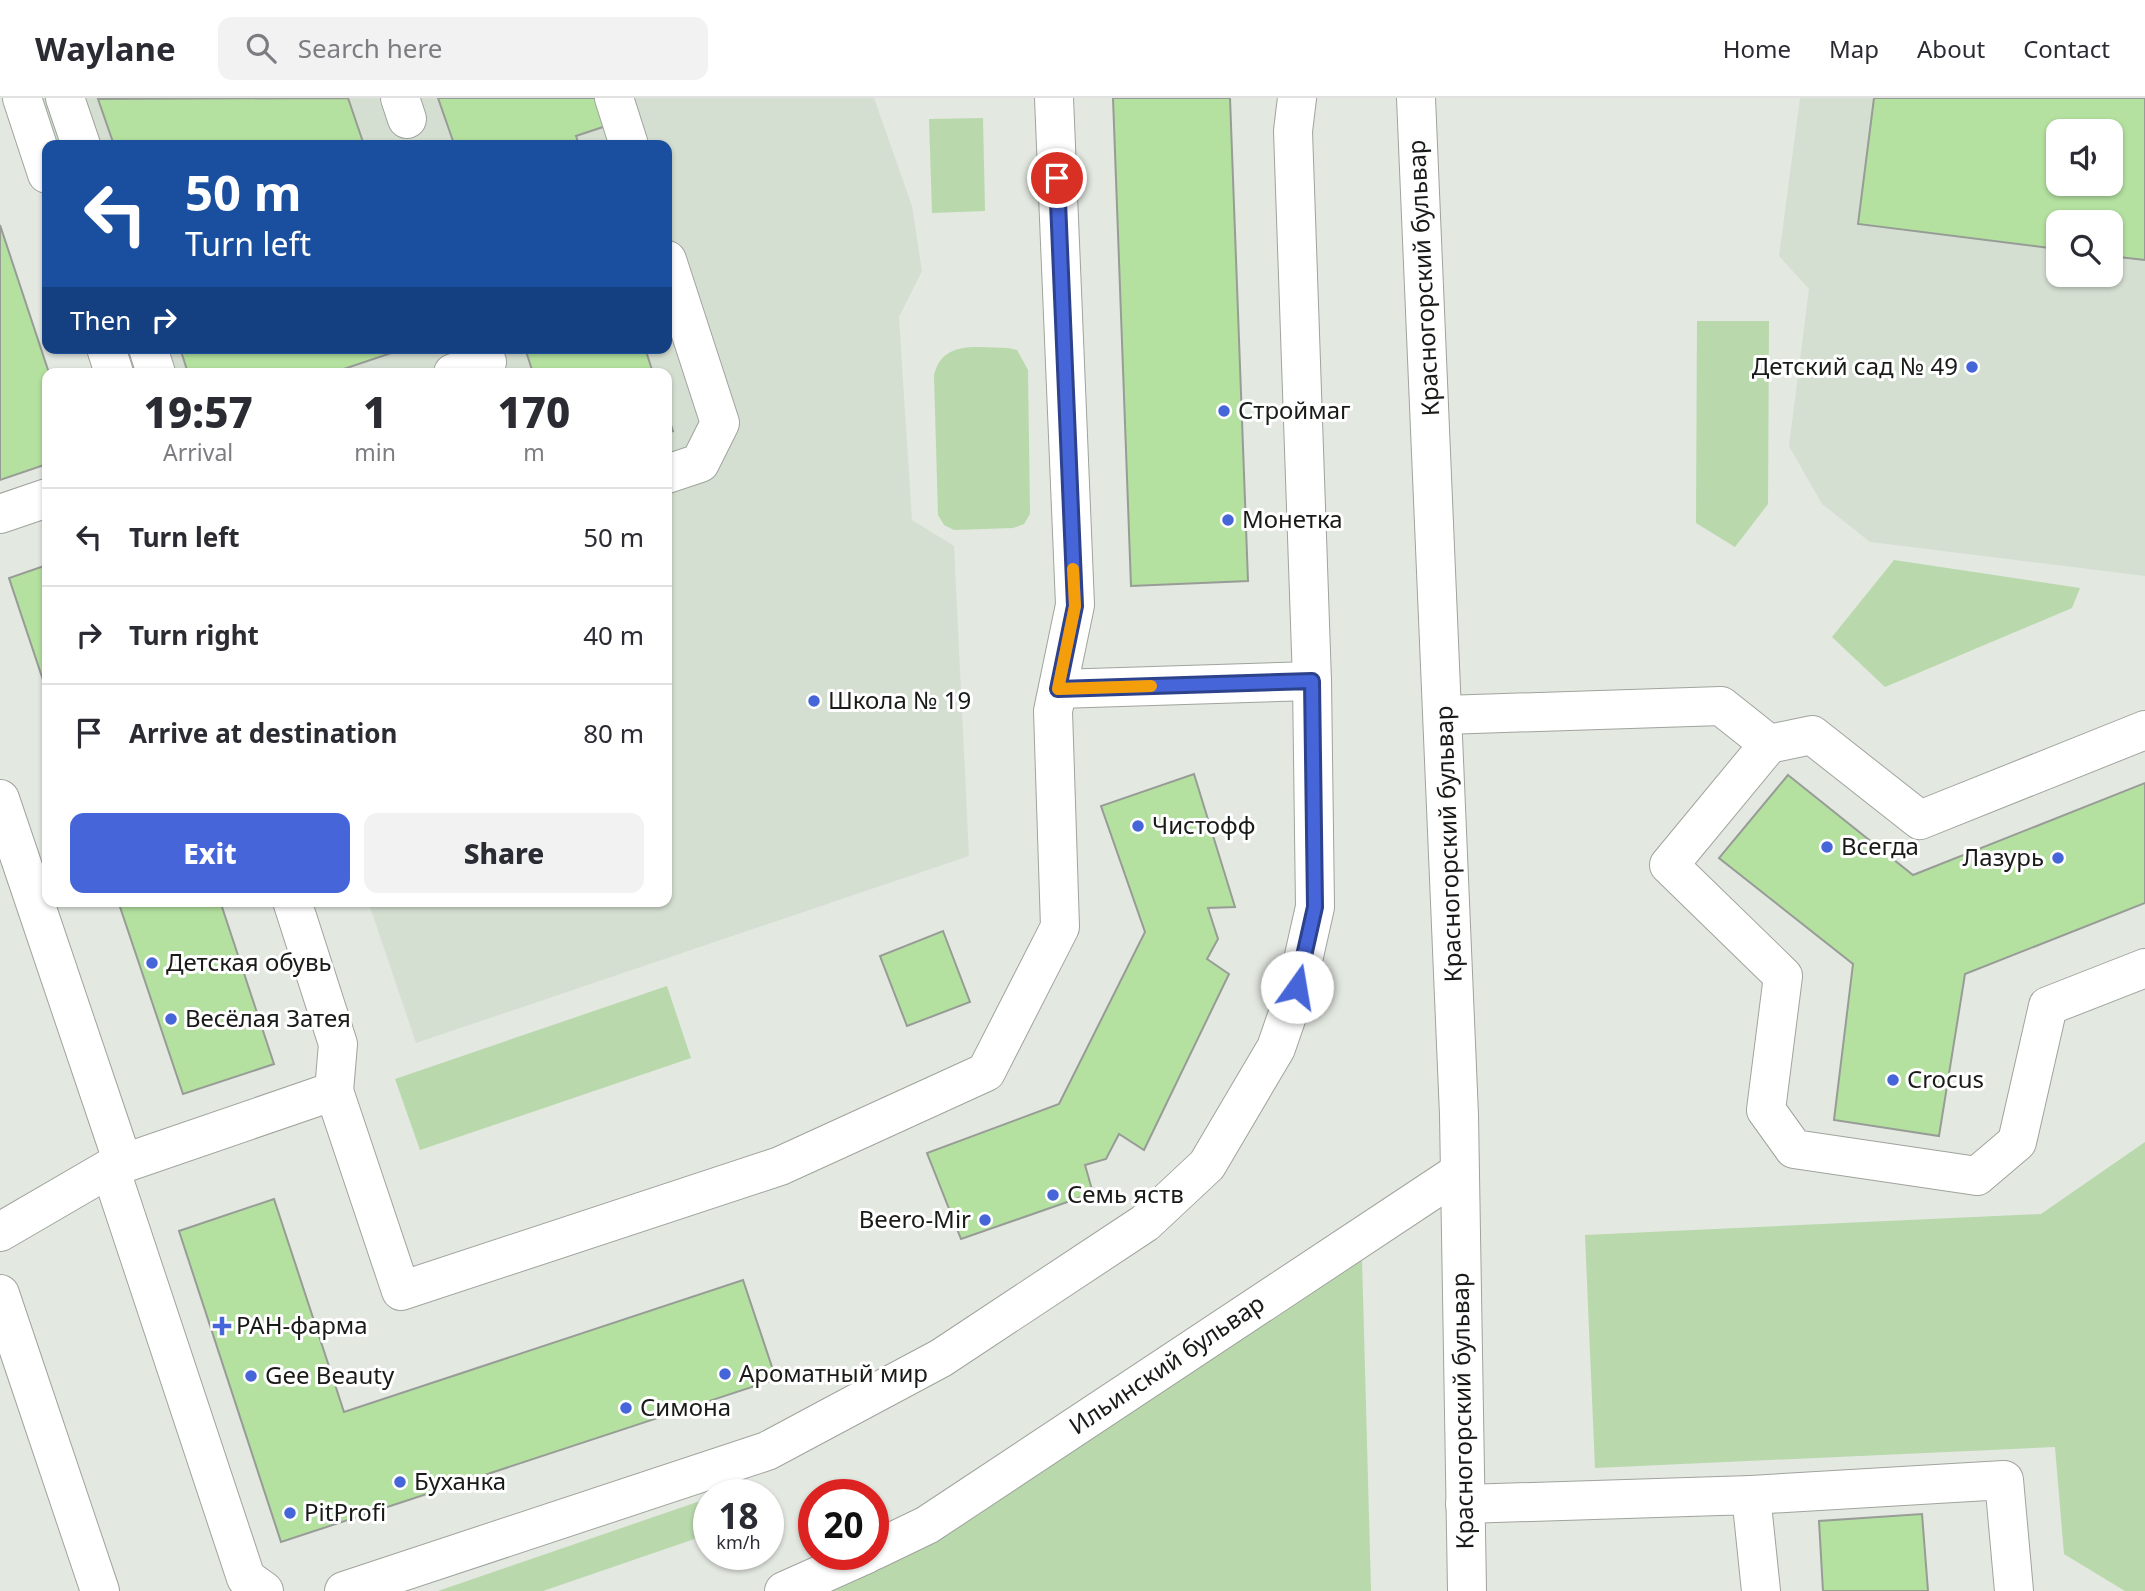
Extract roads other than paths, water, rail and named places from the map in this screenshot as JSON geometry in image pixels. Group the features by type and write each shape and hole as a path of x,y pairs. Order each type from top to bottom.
{"main road":[{"path":"22,98 42,159"},
{"path":"65,98 79,140"},
{"path":"614,98 627,140"},
{"path":"294,907 338,1044 334,1091 401,1291 780,1166 986,1072 1060,927 1053,711 1075,606 1054,98"},
{"path":"344,1591 767,1451 941,1358 1144,1223 1207,1165 1276,1048 1297,987 1315,907 1312,681 1293,131 1297,98"},
{"name":"Красногорский бульвар","path":"1416,98 1460,1115 1458,1173 1467,1591"},
{"path":"672,275 720,423 700,463 672,472"},
{"path":"0,514 42,500"},
{"path":"1058,689 1312,681"},
{"path":"1444,715 1721,706 1769,744"},
{"path":"2145,730 1920,820 1812,735 1769,744 1669,865 1783,976 1766,1110 1794,1149 1977,1177 2017,1142 2048,1006 2145,968"},
{"path":"0,799 246,1578 264,1591"},
{"path":"0,1232 60,1195 116,1166 334,1091"},
{"name":"Ильинский бульвар","path":"889,1543 928,1525 1458,1173"},
{"path":"0,1294 100,1591"},
{"path":"1465,1504 1751,1495 2004,1480 2014,1591"},
{"path":"1751,1495 1761,1591"},
{"path":"784,1591 831,1570"}],"place":[{"name":"Детский сад № 49","path":"1972,367"},
{"name":"Строймаг","path":"1224,411"},
{"name":"Монетка","path":"1228,520"},
{"name":"Школа № 19","path":"814,701"},
{"name":"Чистофф","path":"1138,826"},
{"name":"Всегда","path":"1827,847"},
{"name":"Лазурь","path":"2058,858"},
{"name":"Детская обувь","path":"152,963"},
{"name":"Весёлая Затея","path":"171,1019"},
{"name":"Crocus","path":"1893,1080"},
{"name":"Семь яств","path":"1053,1195"},
{"name":"Beero-Mir","path":"985,1220"},
{"name":"РАН-фарма","path":"222,1326"},
{"name":"Ароматный мир","path":"725,1374"},
{"name":"Gee Beauty","path":"251,1376"},
{"name":"Симона","path":"626,1408"},
{"name":"Буханка","path":"400,1482"},
{"name":"PitProfi","path":"290,1513"}]}
